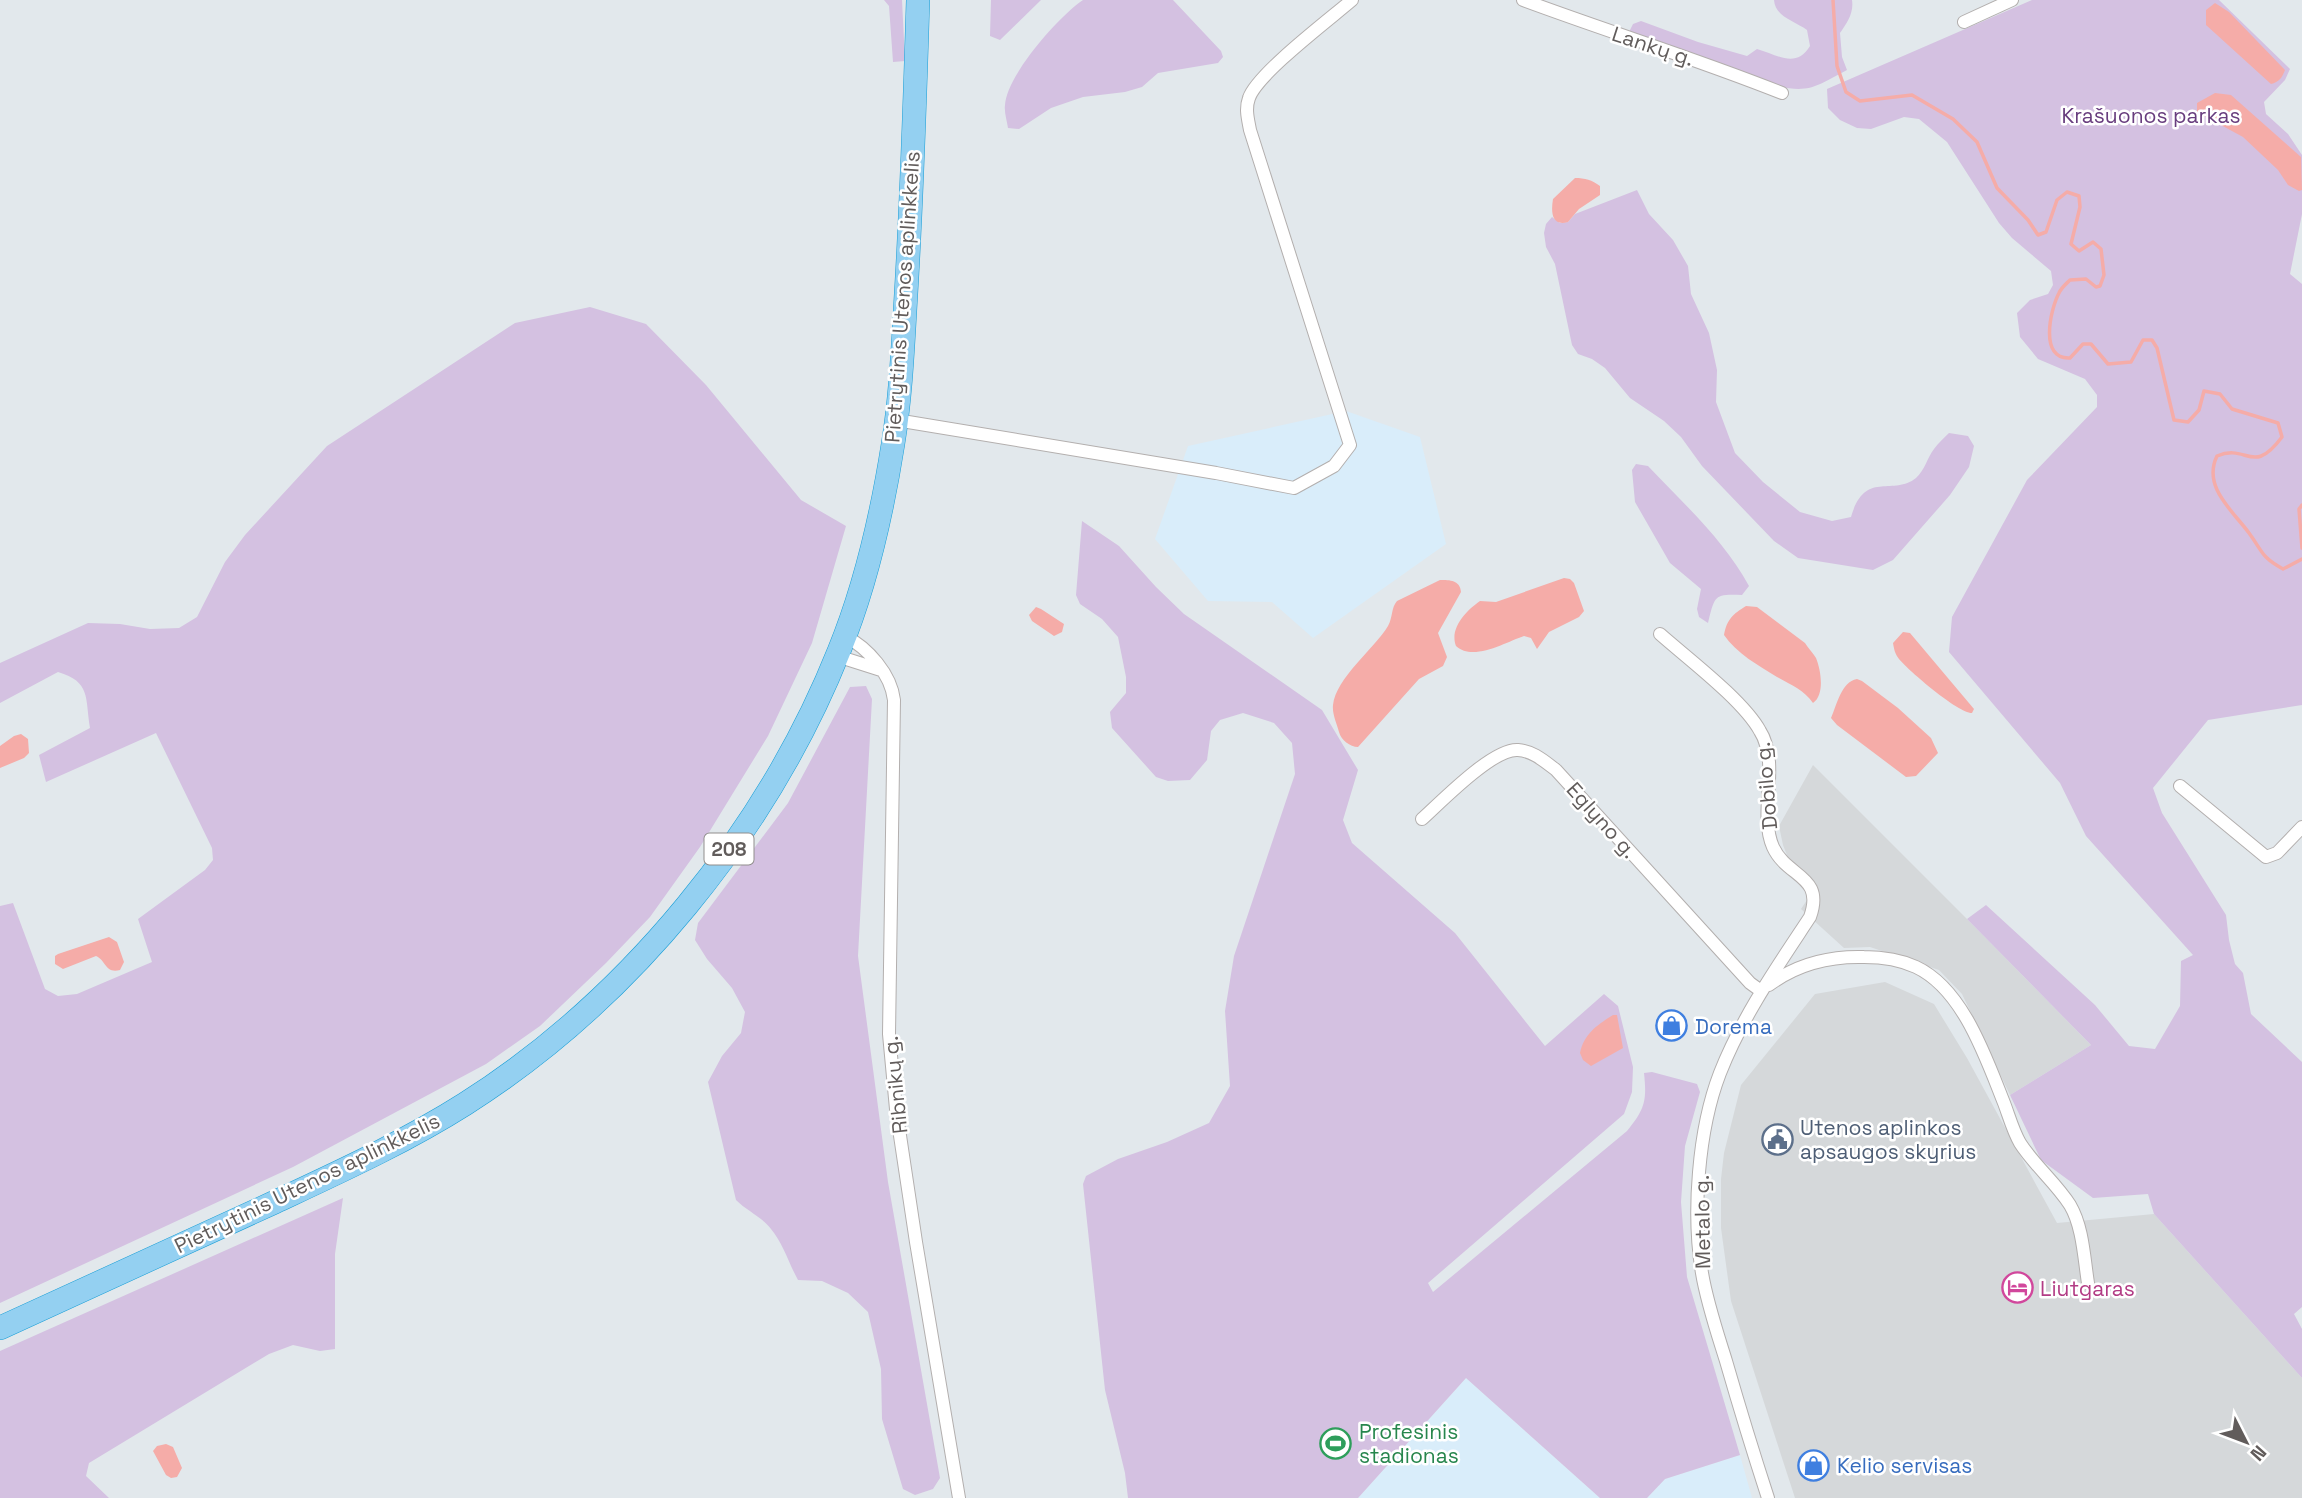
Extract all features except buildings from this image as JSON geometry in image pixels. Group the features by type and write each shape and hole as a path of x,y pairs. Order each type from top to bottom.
{"highway":[{"name":"Pietrytinis Utenos aplinkkelis","path":"0,1328 352,1166 462,1106 532,1058 605,994 649,948 707,879 738,836 788,755 816,703 841,646 876,532 897,420 908,261 918,0"}],"street":[{"path":"897,420 1294,488 1334,466 1350,445 1250,130 1247,109 1250,95 1262,78 1352,0"},
{"name":"Lankų g.","path":"1523,0 1723,69 1782,93"},
{"path":"1964,22 2012,0"},
{"name":"Dobilo g.","path":"1660,634 1725,692 1755,722 1762,733 1767,748 1772,845 1777,854 1811,886 1814,893 1815,904 1810,917 1760,991"},
{"path":"841,646 857,642 882,670"},
{"path":"841,646 882,670"},
{"name":"Ribnikų g.","path":"882,670 893,687 894,701 889,1034 896,1109 908,1189 959,1498"},
{"name":"Eglyno g.","path":"1422,819 1494,756 1516,749 1536,755 1556,770 1760,991"},
{"path":"2180,786 2266,857 2277,853 2302,827"},
{"path":"1760,991 1786,972 1814,962 1848,956 1879,957 1915,966 1946,988 1970,1025 2020,1142 2071,1206 2078,1225 2088,1283"},
{"name":"Metalo g.","path":"1760,991 1718,1077 1703,1136 1698,1241 1710,1308 1768,1498"}],"shaded area":[{"path":"2215,3 2229,12 2285,70 2278,81 2271,84 2206,25 2206,10"},
{"path":"2215,93 2231,95 2301,157 2302,190 2288,185 2278,170 2243,137 2197,112 2197,103"},
{"path":"1575,178 1600,186 1600,195 1579,209 1568,222 1558,222 1552,213 1553,199"},
{"path":"1346,411 1420,437 1446,544 1313,638 1272,602 1208,601 1155,539 1188,446"},
{"path":"1564,578 1574,583 1584,611 1579,617 1549,632 1537,649 1531,638 1524,636 1480,651 1471,652 1456,646 1454,639 1457,626 1465,614 1480,601 1496,602"},
{"path":"1440,580 1457,583 1461,592 1438,633 1447,657 1443,666 1419,679 1358,747 1349,744 1340,735 1333,712 1341,684 1382,635 1397,601"},
{"path":"1746,606 1757,607 1805,643 1815,656 1821,682 1819,694 1813,703 1801,691 1748,659 1724,635 1731,618"},
{"path":"1036,607 1064,624 1062,632 1054,636 1032,621 1029,615"},
{"path":"1903,632 1910,633 1974,709 1972,713 1945,699 1899,659 1893,643"},
{"path":"1857,679 1898,708 1931,738 1938,753 1916,776 1906,777 1831,718 1843,689"},
{"path":"21,734 28,739 29,753 24,758 0,768 0,746"},
{"path":"1813,765 2091,1045 2010,1095 1962,994 1939,970 1870,947 1844,948 1801,909 1809,897 1797,880 1783,845 1779,826"},
{"path":"109,937 117,942 124,962 120,970 111,970 96,956 63,969 55,964 55,956 58,954"},
{"path":"1885,982 1934,1004 1967,1058 2057,1223 2154,1214 2302,1378 2302,1498 1795,1498 1731,1301 1721,1228 1724,1153 1741,1085 1815,994"},
{"path":"1613,1015 1617,1015 1623,1048 1591,1066 1583,1060 1580,1053 1582,1046 1592,1031"},
{"path":"1466,1378 1600,1498 1358,1498"},
{"path":"166,1444 173,1447 182,1468 177,1477 166,1475 153,1451 157,1446"},
{"path":"1740,1455 1752,1498 1647,1498 1665,1479"}],"green space":[{"path":"884,0 902,0 905,61 893,62 889,6"},
{"path":"991,0 1041,0 1000,40 990,36"},
{"path":"1083,0 1173,0 1221,51 1223,57 1218,63 1158,73 1142,87 1125,92 1083,97 1051,108 1019,129 1008,128 1005,105 1015,78 1048,33"},
{"path":"1774,0 1852,0 1851,14 1840,33 1842,57 1847,70 1811,87 1785,88 1629,32 1633,24 1641,21 1747,56 1757,49 1779,57 1799,57 1810,46 1807,30 1782,15"},
{"name":"Krašuonos parkas","path":"2032,0 2219,0 2290,69 2285,80 2264,102 2266,114 2288,134 2302,155 2302,214 2290,274 2302,284 2302,705 2208,720 2153,788 2162,813 2226,915 2235,964 2243,973 2251,1014 2302,1062 2302,1307 2294,1314 2302,1329 2302,1378 2154,1214 2148,1194 2093,1198 2041,1160 2010,1095 2091,1045 1967,919 1986,905 2095,1005 2129,1046 2155,1049 2180,1006 2181,961 2193,955 2086,836 2060,783 1949,652 1952,617 2027,480 2097,407 2097,395 2085,379 2038,359 2020,337 2017,313 2030,300 2048,294 2053,285 2051,271 2012,238 1999,223 1947,142 1919,119 1904,117 1871,129 1857,128 1840,120 1828,108 1827,89"},
{"path":"1637,190 1649,214 1673,240 1688,266 1691,294 1709,333 1717,370 1716,402 1735,453 1763,482 1800,512 1832,521 1851,517 1864,493 1871,489 1907,483 1916,478 1936,447 1949,433 1968,436 1974,446 1969,467 1950,495 1893,560 1873,570 1798,558 1774,541 1702,466 1681,437 1664,421 1630,398 1605,368 1578,354 1572,345 1555,264 1546,247 1546,224 1552,217 1560,223 1568,222 1575,214"},
{"path":"590,307 646,324 706,385 801,500 846,526 812,643 768,736 700,847 650,917 540,1026 486,1064 293,1167 0,1303 0,906 13,903 45,989 58,996 77,994 152,962 138,919 205,870 213,860 212,848 156,733 46,782 39,755 90,728 85,692 76,681 58,672 0,703 0,663 88,623 150,629 179,628 197,617 225,562 245,535 327,446 515,323"},
{"path":"1636,464 1648,466 1703,523 1728,553 1749,586 1742,595 1717,598 1708,623 1699,617 1697,609 1701,589 1670,563 1635,502 1632,470"},
{"path":"1082,521 1119,546 1184,614 1322,710 1358,770 1343,820 1352,843 1455,933 1545,1046 1604,994 1618,1006 1633,1067 1632,1092 1624,1114 1428,1283 1433,1292 1627,1131 1638,1117 1643,1104 1644,1073 1652,1072 1697,1084 1700,1092 1685,1146 1681,1202 1687,1277 1740,1455 1665,1479 1647,1498 1600,1498 1466,1378 1358,1498 1128,1498 1125,1473 1105,1390 1083,1184 1086,1176 1118,1159 1167,1142 1209,1123 1230,1086 1225,1011 1234,956 1295,774 1292,743 1274,723 1243,713 1220,720 1211,731 1207,760 1190,780 1168,781 1156,777 1112,728 1110,712 1126,693 1126,677 1118,637 1102,619 1080,604 1076,595"},
{"path":"866,686 872,699 858,956 888,1182 940,1478 933,1489 915,1495 903,1489 882,1419 881,1369 868,1312 848,1293 822,1281 798,1280 771,1229 736,1200 708,1082 722,1056 741,1033 745,1012 732,988 695,940 698,923 788,803 850,687"},
{"path":"343,1198 335,1254 335,1349 320,1351 293,1345 269,1354 89,1463 86,1476 109,1498 0,1498 0,1351"}],"waterway":[{"path":"1833,0 1837,66 1846,92 1860,101 1912,95 1953,119 1977,142 1997,188 2028,220 2038,235 2046,232 2057,200 2067,192 2079,196 2080,207 2071,244 2079,251 2093,242 2101,249 2104,275 2100,286 2096,287 2086,279 2070,280 2061,289 2050,322 2054,351 2060,356 2070,358 2083,344 2091,344 2108,364 2131,362 2143,340 2152,340 2157,348 2174,420 2188,422 2199,410 2204,391 2220,394 2232,409 2278,423 2282,437 2272,449 2256,457 2236,453 2217,456 2213,478 2221,498 2266,557 2283,569 2302,559"},
{"path":"2302,505 2299,509 2302,548"}],"place":[{"name":"Dorema","path":"1672,1026"},
{"name":"Utenos aplinkos apsaugos skyrius","path":"1777,1139"},
{"name":"Liutgaras","path":"2017,1288"},
{"name":"Profesinis stadionas","path":"1336,1443"},
{"name":"Kelio servisas","path":"1814,1465"}]}
